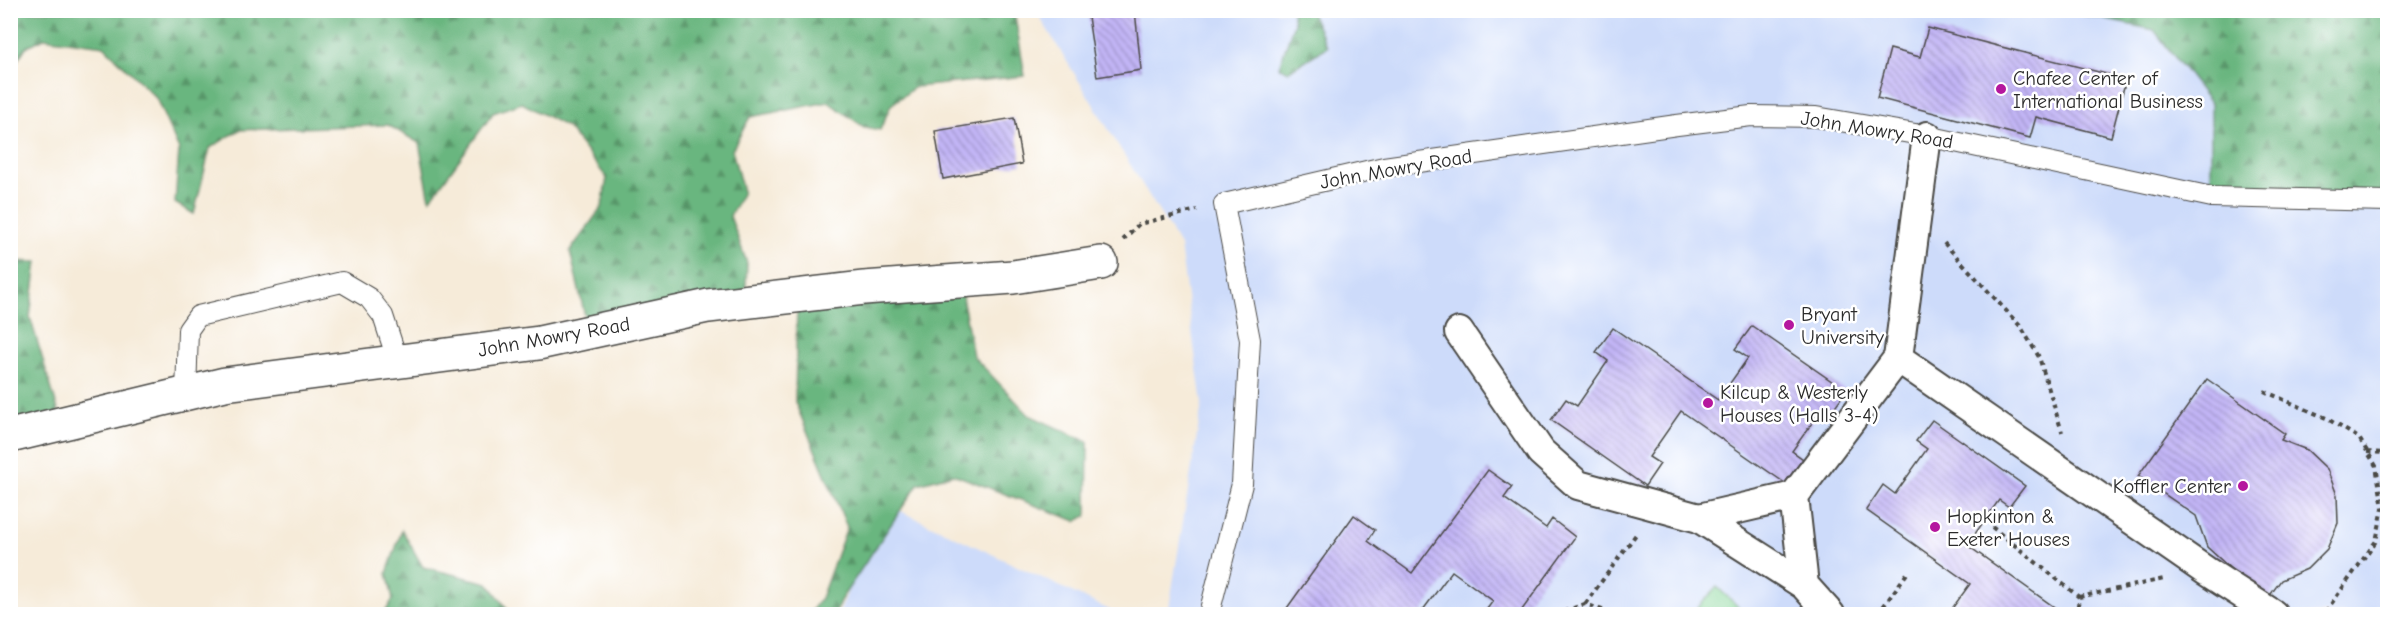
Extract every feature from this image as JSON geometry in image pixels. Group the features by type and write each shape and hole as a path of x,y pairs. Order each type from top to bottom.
{"street":[{"path":"1699,518 1794,496 1898,358 1927,136"},
{"name":"John Mowry Road","path":"10,436 225,384 538,343 708,306 864,288 1012,277 1101,263"},
{"path":"1459,332 1541,452 1578,485 1699,518 1804,585 1830,615"},
{"path":"1898,358 2273,615"},
{"path":"1794,496 1804,585"}],"lane":[{"name":"John Mowry Road","path":"1224,204 1384,167 1677,125 1751,117 1816,117 1927,136 2212,197 2388,201"},
{"path":"1209,615 1242,484 1250,340 1224,204"},
{"path":"186,394 188,330 198,316 342,282 369,298 383,316 398,362"}],"path":[{"path":"1101,263 1139,224 1224,204"},
{"path":"1916,212 2021,327 2039,357 2077,481"},
{"path":"2264,391 2326,418 2359,438 2376,466 2383,508 2376,541 2325,615"},
{"path":"2367,452 2388,453"},
{"path":"1556,615 1585,604 1657,506"},
{"path":"1992,527 2079,597"},
{"path":"2079,597 2206,571"},
{"path":"1878,615 1908,572"},
{"path":"2078,615 2079,597"},
{"path":"1585,604 1614,615"}],"shaded area":[{"name":"Bryant University","path":"1036,11 2387,11 2387,614 1168,614 1202,404 1180,246"},
{"path":"882,502 1118,614 839,614"}],"green space":[{"path":"1014,10 1025,76 915,87 891,105 880,130 864,127 828,102 750,117 732,150 743,192 730,216 747,263 745,306 588,330 570,251 602,207 607,178 567,127 522,103 493,113 430,200 419,143 388,125 239,130 210,148 194,214 175,203 179,150 156,98 104,46 44,38 26,47 11,70 11,11"},
{"path":"1292,11 1310,11 1327,47 1289,71 1279,67 1294,23"},
{"path":"2066,11 2387,11 2387,195 2211,190 2211,104 2154,30"},
{"path":"10,261 37,262 30,317 61,420 10,433"},
{"path":"958,274 973,356 1029,415 1088,442 1087,516 1076,521 953,474 918,484 840,601 836,614 809,614 821,598 847,527 795,402 797,301"},
{"path":"402,530 423,567 488,583 509,611 536,614 384,614 393,599 387,573"},
{"path":"1717,587 1746,614 1692,614"}],"building":[{"path":"1087,10 1135,10 1141,70 1097,77"},
{"name":"Chafee Center of International Business","path":"1928,28 2126,79 2111,137 2036,117 2030,138 1877,98 1890,49 1920,57"},
{"path":"1014,118 1022,164 943,179 935,131"},
{"name":"Kilcup & Westerly Houses (Halls 3-4)","path":"1752,326 1846,391 1829,415 1822,409 1792,451 1803,459 1785,483 1681,411 1649,457 1660,464 1645,486 1551,420 1566,399 1577,406 1608,361 1596,352 1613,328 1718,400 1748,358 1735,349"},
{"name":"Koffler Center","path":"2207,379 2285,434 2281,440 2307,450 2327,469 2337,495 2338,523 2327,549 2307,569 2281,580 2266,601 2207,547 2196,516 2138,476"},
{"name":"Hopkinton & Exeter Houses","path":"1932,420 2025,486 2009,507 1999,500 1967,545 2064,614 1948,614 1970,584 1866,510 1883,485 1895,494 1927,449 1916,441"},
{"path":"1488,470 1512,487 1504,498 1546,528 1552,519 1575,537 1519,614 1485,614 1493,601 1452,571 1420,614 1319,614 1316,612 1296,614 1287,608 1354,515 1375,530 1368,541 1412,573"}],"place":[{"name":"Chafee Center of International Business","path":"2001,89"},
{"name":"Bryant University","path":"1789,325"},
{"name":"Kilcup & Westerly Houses (Halls 3-4)","path":"1708,403"},
{"name":"Koffler Center","path":"2243,486"},
{"name":"Hopkinton & Exeter Houses","path":"1935,527"}]}
